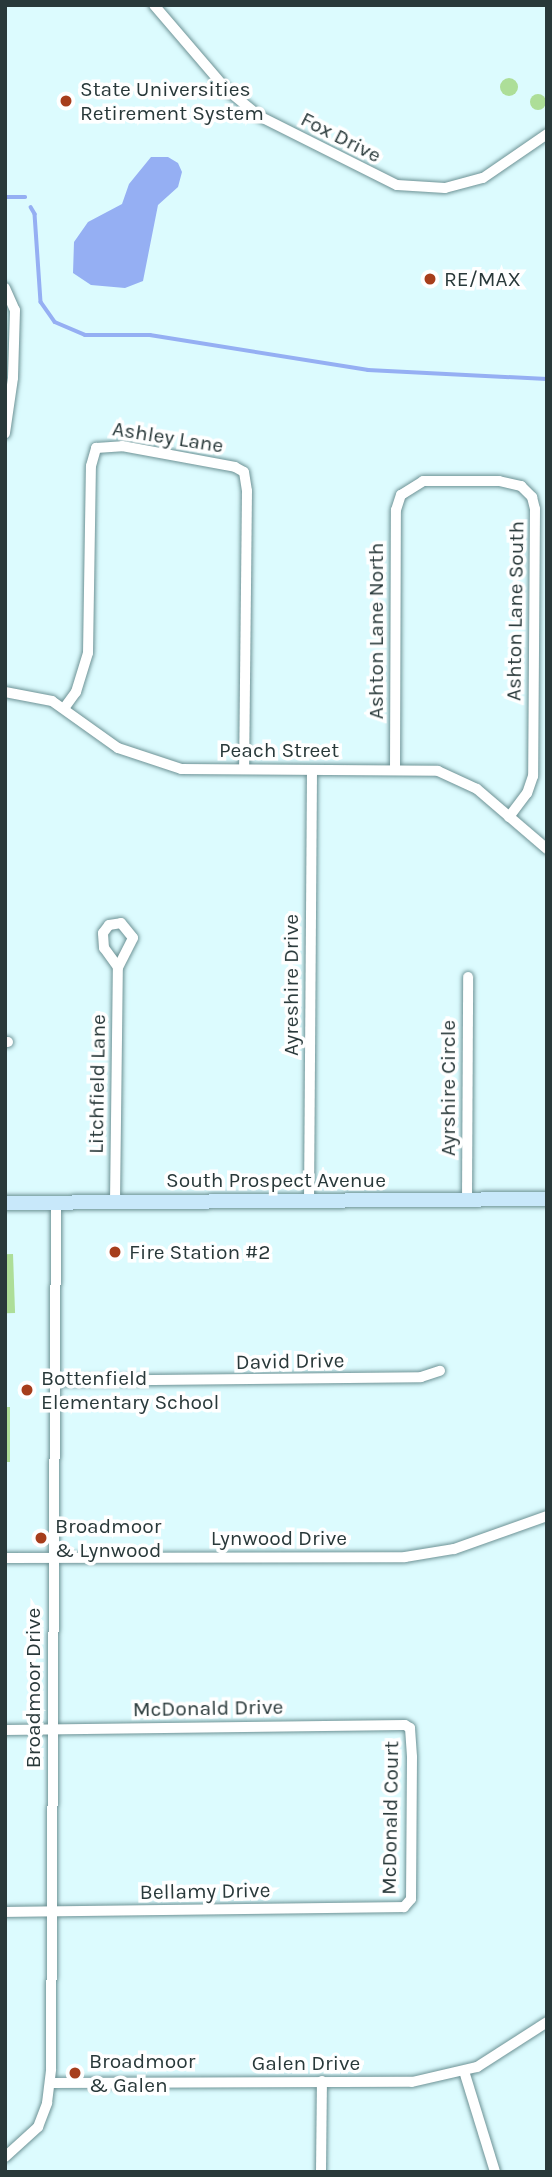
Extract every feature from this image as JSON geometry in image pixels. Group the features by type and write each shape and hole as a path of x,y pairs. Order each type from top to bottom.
{"main road":[{"name":"South Prospect Avenue","path":"5,1203 547,1199"}],"street":[{"name":"Fox Drive","path":"154,5 226,89 259,116 397,185 445,188 483,178 547,134"},
{"path":"5,433 13,378 15,310 7,289"},
{"name":"Ashley Lane","path":"65,707 76,692 88,653 91,466 96,448 112,444 235,467 244,472 247,491 244,769"},
{"name":"Ashton Lane South","path":"401,495 423,481 499,481 521,486 532,497 533,776 527,793 509,817"},
{"name":"Ashton Lane North","path":"395,769 396,510 401,495"},
{"name":"Peach Street","path":"5,692 65,707 118,748 156,764 181,769 424,769 452,776 477,789 547,849"},
{"name":"Ayreshire Drive","path":"309,1200 312,770"},
{"name":"Litchfield Lane","path":"115,1202 118,967"},
{"name":"Ayrshire Circle","path":"467,1200 468,977"},
{"name":"Broadmoor Drive","path":"5,2157 38,2126 50,2084 56,1203"},
{"name":"David Drive","path":"56,1381 421,1377 440,1371"},
{"name":"Lynwood Drive","path":"5,1558 405,1557 454,1549 547,1517"},
{"name":"McDonald Drive","path":"5,1730 410,1728"},
{"name":"McDonald Court","path":"404,1907 411,1899 410,1728"},
{"name":"Bellamy Drive","path":"5,1912 404,1907"},
{"name":"Galen Drive","path":"50,2084 412,2082 464,2071 547,2022"},
{"path":"464,2071 495,2172"},
{"path":"321,2172 322,2081"}],"green space":[{"path":"509,78 517,83 518,87 513,95 509,96 501,91 500,87 505,79"},
{"path":"538,94 544,96 544,108 538,110 532,108 530,102 532,96"},
{"path":"5,1254 13,1254 15,1313 6,1313"},
{"path":"5,1407 10,1407 10,1462 5,1462"}],"water":[{"path":"151,157 168,157 178,163 182,172 178,187 158,205 143,281 125,288 91,285 73,273 74,242 88,222 122,204 129,184"}],"waterway":[{"path":"5,197 25,197"},
{"path":"31,207 35,214 41,302 55,322 85,335 150,335 368,370 547,379"}],"place":[{"name":"State Universities Retirement System","path":"66,101"},
{"name":"RE/MAX","path":"430,279"},
{"name":"Fire Station #2","path":"115,1252"},
{"name":"Bottenfield Elementary School","path":"27,1390"},
{"name":"Broadmoor & Lynwood","path":"41,1538"},
{"name":"Broadmoor & Galen","path":"75,2073"}]}
